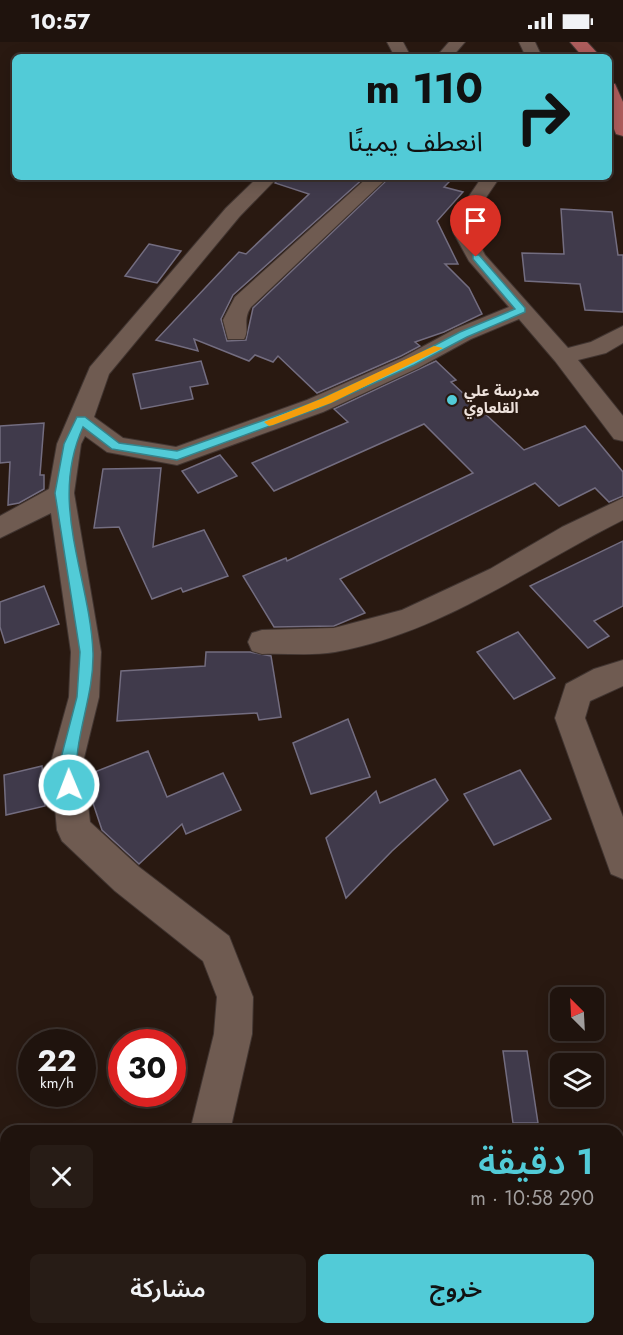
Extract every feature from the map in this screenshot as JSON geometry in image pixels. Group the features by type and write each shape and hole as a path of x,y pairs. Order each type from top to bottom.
{"main road":[{"path":"578,42 589,54"},
{"path":"612,97 623,129"}],"street":[{"path":"447,54 457,42"},
{"path":"211,1125 232,1034 235,997 216,949 127,879 74,830 67,762 84,697 86,652 61,493 69,444 81,420 98,372 173,287 233,212 266,180"},
{"path":"236,334 232,323 233,314 243,302 377,180"},
{"path":"489,180 476,199 463,232 476,257 563,357 623,433"},
{"path":"81,420 116,446 177,456 315,406 410,363 464,334 521,310"},
{"path":"563,357 598,348 623,333"},
{"path":"0,528 47,504 61,493"},
{"path":"262,642 334,640 408,620 500,577 571,534 623,508"},
{"path":"623,673 605,678 577,693 570,718 623,862"}],"building":[{"path":"278,180 362,180 233,295 221,319 227,341 246,340 253,308 387,180 451,180 444,187 463,192 437,221 458,264 445,264 469,288 482,314 444,332 415,342 420,346 317,393 278,356 273,362 255,355 249,361 194,339 198,351 156,340 239,252 246,254 309,194 275,183"},
{"path":"561,209 612,212 618,255 623,255 623,312 585,310 580,284 525,281 522,253 564,254"},
{"path":"149,244 181,251 157,283 125,276"},
{"path":"201,361 208,384 190,387 193,399 141,409 133,374"},
{"path":"436,361 456,380 451,382 524,450 585,426 623,472 623,496 609,502 595,488 559,506 535,483 340,579 365,613 334,626 274,627 243,576 286,558 287,561 473,473 424,424 274,491 252,463 348,422 334,409"},
{"path":"44,423 40,475 44,475 44,489 19,503 8,505 10,462 0,463 0,426"},
{"path":"220,455 237,476 198,493 182,471"},
{"path":"161,468 153,547 204,530 228,576 183,592 181,588 152,599 119,527 94,528 103,469"},
{"path":"623,541 623,606 594,621 609,636 588,648 530,586"},
{"path":"44,586 59,624 5,643 0,627 0,602"},
{"path":"518,632 555,678 514,699 477,652"},
{"path":"206,652 250,652 271,656 281,717 259,720 257,713 117,721 121,671 205,666"},
{"path":"348,719 370,777 311,794 293,743"},
{"path":"148,751 167,797 223,773 241,810 186,834 182,824 139,864 102,830 89,791 87,775"},
{"path":"42,766 45,806 6,815 4,775"},
{"path":"520,770 551,819 494,845 464,794"},
{"path":"435,779 448,800 392,851 346,898 326,838 376,791 380,803"},
{"path":"503,1051 527,1051 538,1123 513,1123"}],"slow traffic":[{"path":"269,422 315,406 438,348"}],"place":[{"name":"مدرسة علي القلعاوي","path":"452,400"}],"route":[{"path":"69,785 67,762 84,697 86,652 61,493 69,444 81,420 116,446 177,456 315,406 410,363 464,334 521,310 476,257"}]}
